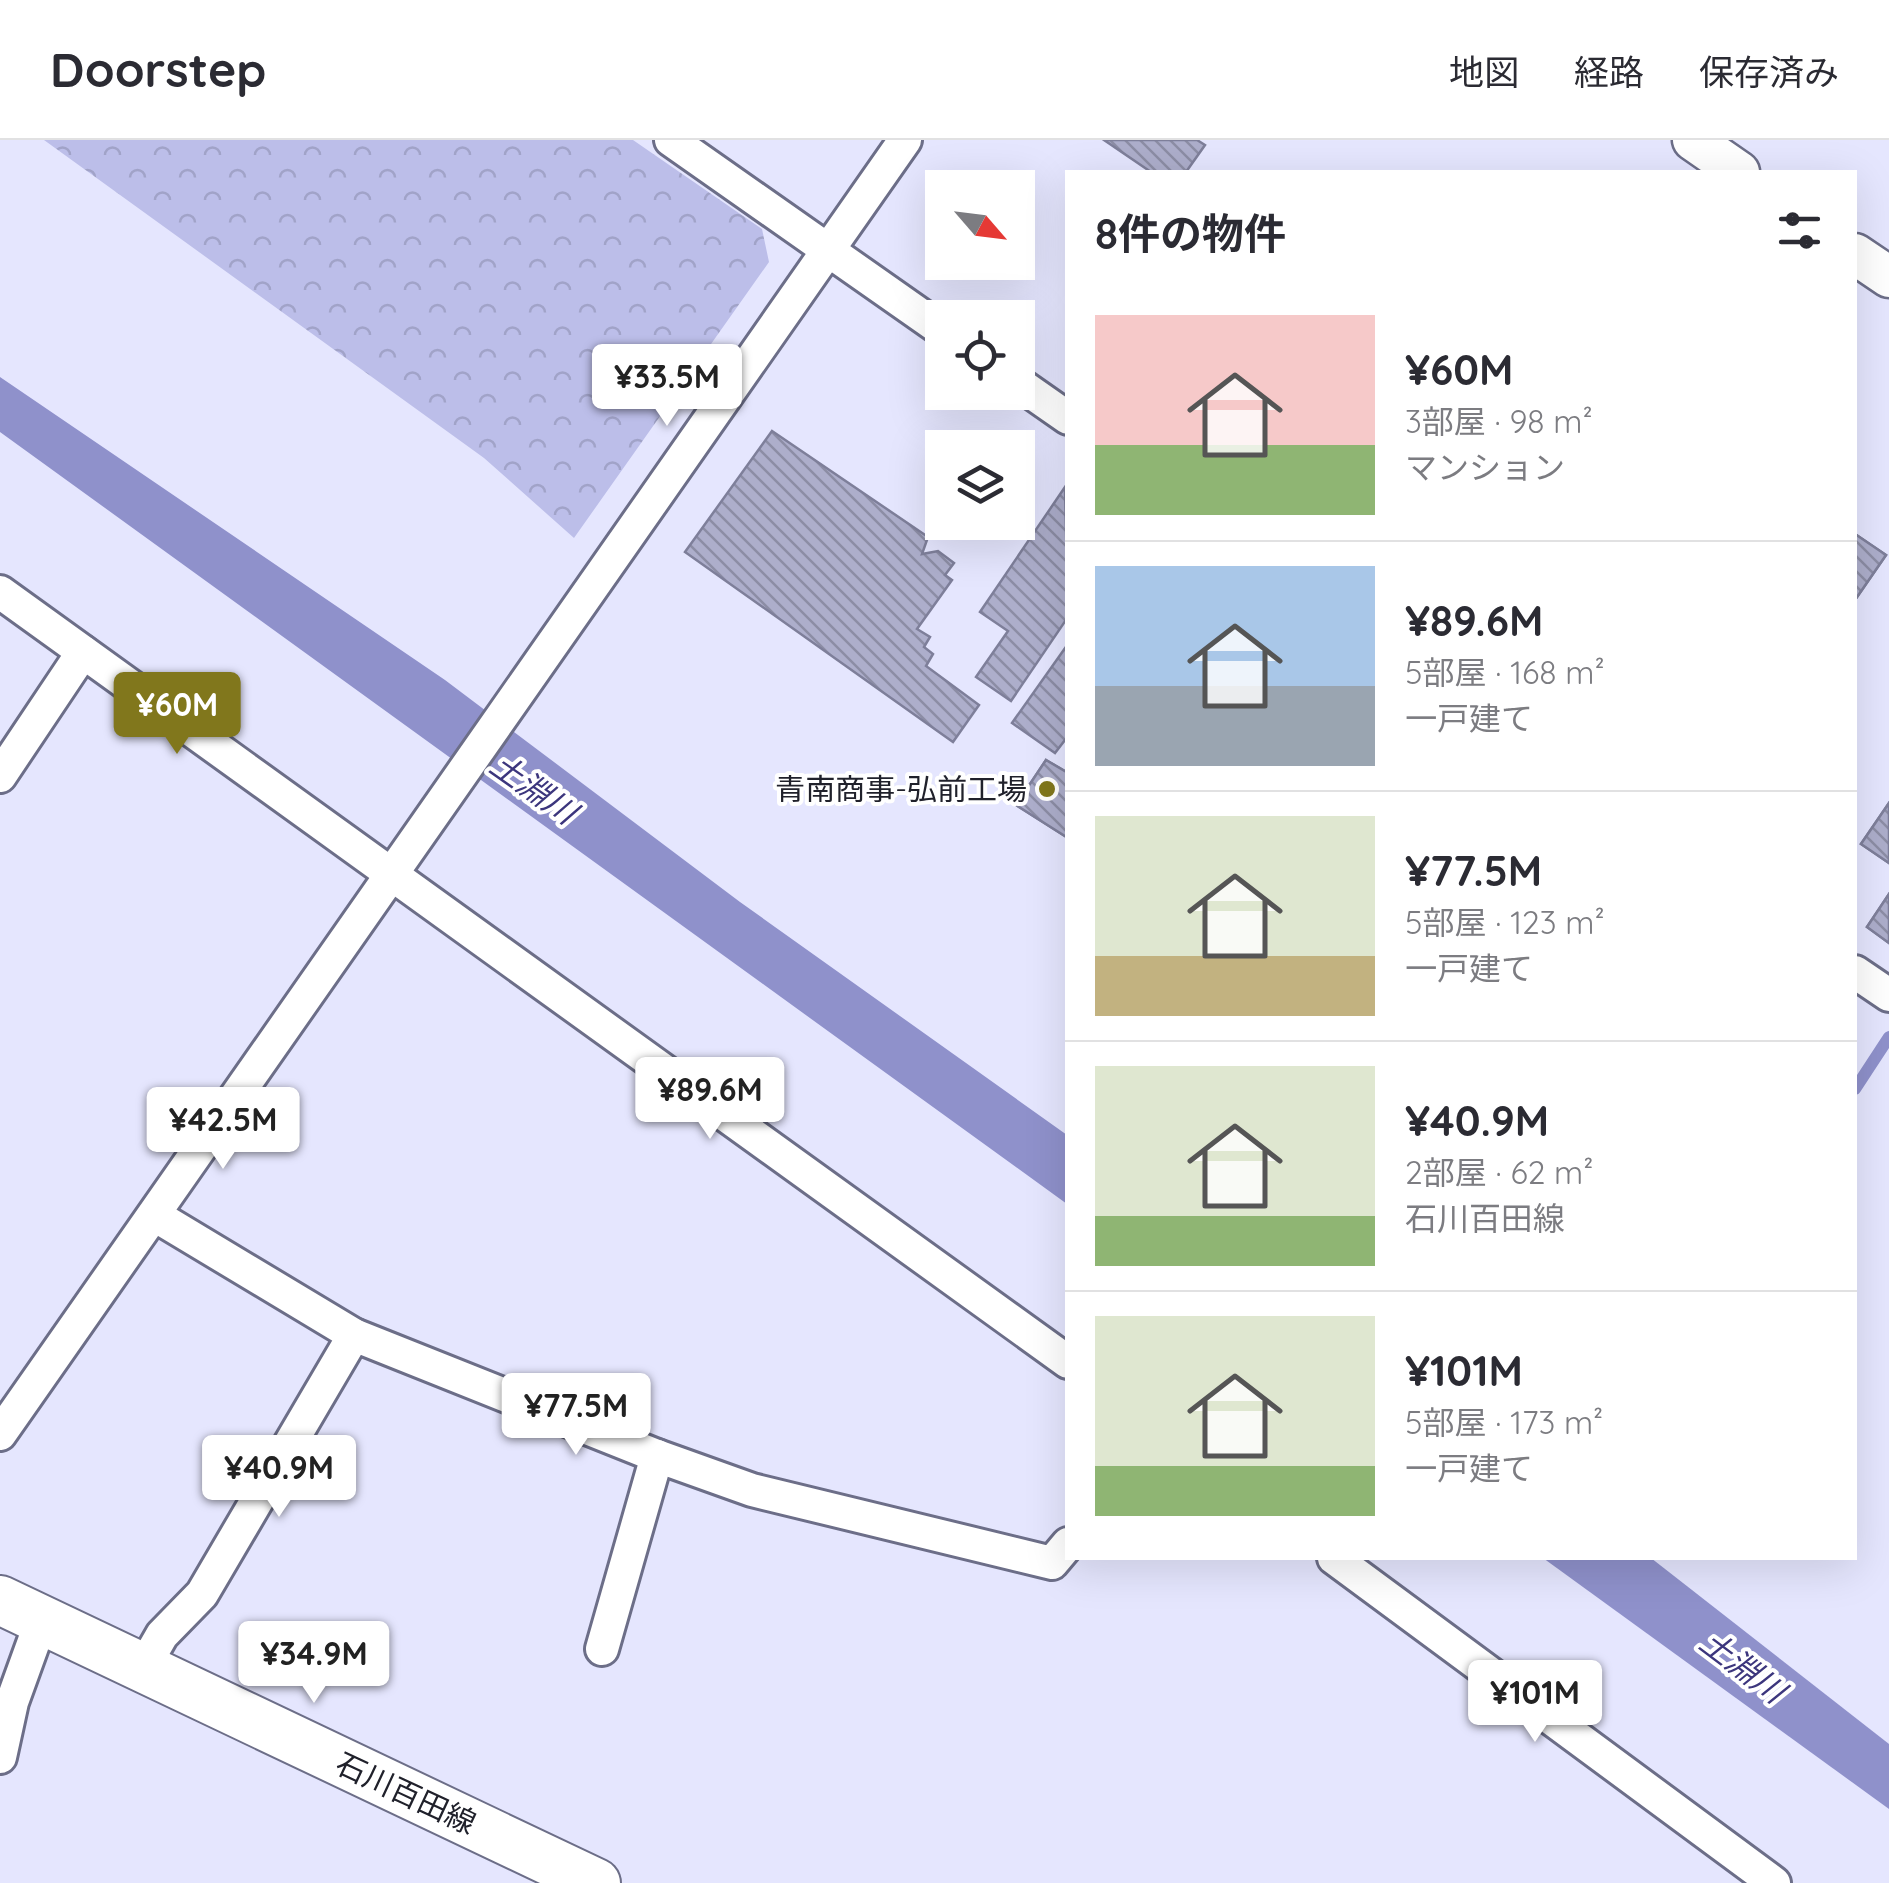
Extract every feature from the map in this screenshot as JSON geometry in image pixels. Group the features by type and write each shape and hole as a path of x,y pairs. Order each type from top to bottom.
{"main road":[{"name":"石川百田線","path":"21,1609 596,1883"}],"street":[{"path":"670,140 925,318"},
{"path":"0,1434 156,1216 390,871 557,643 905,140"},
{"path":"1693,140 1737,170"},
{"path":"1857,255 1889,277"},
{"path":"1035,395 1065,416"},
{"path":"0,592 1065,1360"},
{"path":"0,776 84,652"},
{"path":"1857,973 1889,996"},
{"path":"156,1216 354,1336 657,1456 752,1490 1052,1563 1065,1548"},
{"path":"143,1668 162,1636 202,1594 354,1336"},
{"path":"602,1649 657,1456"},
{"path":"1337,1560 1774,1883"},
{"path":"0,1756 12,1702 21,1609"}],"green space":[{"path":"44,140 633,140 762,229 769,262 574,538 484,458"}],"water":[{"name":"土淵川","path":"0,377 445,680 740,902 1065,1134 1065,1203 0,432"},
{"name":"土淵川","path":"1546,1560 1654,1560 1889,1744 1889,1809"}],"building":[{"path":"1104,140 1197,140 1205,145 1187,170 1148,170"},
{"path":"772,431 925,535 922,554 938,551 954,563 945,575 952,580 917,629 930,637 924,647 933,654 926,666 979,705 953,742 685,552"},
{"path":"1065,487 1065,621 1011,701 976,677 1008,631 980,612 1029,540 1035,540 1035,531"},
{"path":"1857,535 1886,555 1857,597"},
{"path":"1857,535 1886,555 1857,597"},
{"path":"1065,648 1065,740 1055,753 1012,723"},
{"name":"青南商事-弘前工場","path":"1046,760 1065,771 1065,836 1016,805"},
{"name":"青南商事-弘前工場","path":"1046,760 1065,771 1065,836 1016,805"},
{"path":"1889,803 1889,863 1861,844"},
{"path":"1889,803 1889,863 1861,844"},
{"path":"1889,894 1889,943 1867,927"},
{"path":"1889,894 1889,943 1867,927"}],"waterway":[{"path":"1857,1086 1889,1037"}],"place":[{"name":"青南商事-弘前工場","path":"1047,789"}]}
